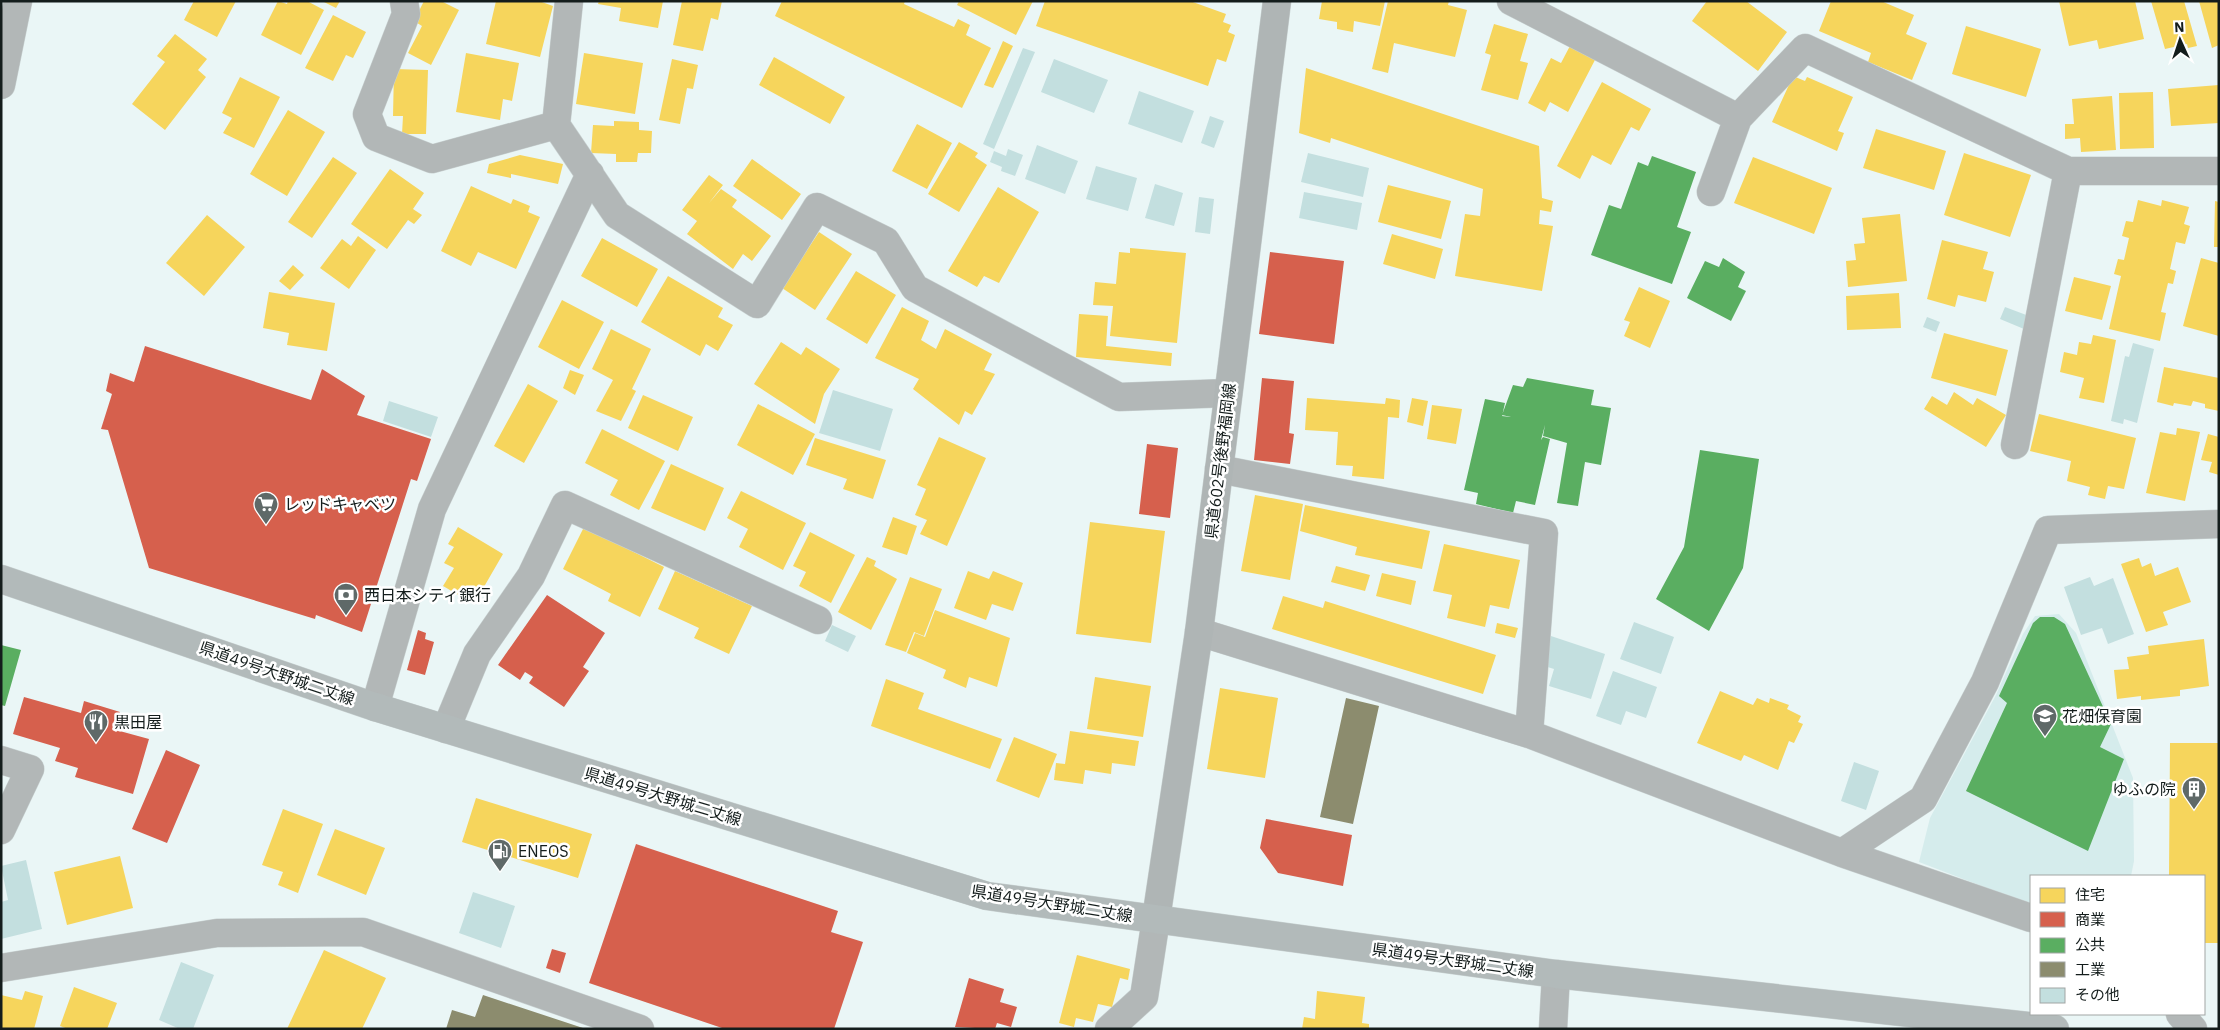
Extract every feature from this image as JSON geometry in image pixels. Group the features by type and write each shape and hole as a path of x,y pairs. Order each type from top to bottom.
{"main road":[{"name":"県道602号後野福岡線","path":"1156,919 1199,632 1220,469 1271,3"},
{"name":"県道49号大野城二丈線","path":"1,579 375,707 987,896 1556,974 2055,1029"}],"street":[{"path":"1,85 18,1"},
{"path":"404,1 406,14 366,114 376,137 432,159 556,125"},
{"path":"569,1 556,125 617,215 757,304 817,207 886,241 915,288 1119,397 1228,394"},
{"path":"1511,1 1738,118"},
{"path":"1711,192 1738,118 1804,48 2068,172 2219,171"},
{"path":"2015,445 2068,172"},
{"path":"375,707 432,509 590,174"},
{"path":"1220,469 1544,533 1529,734"},
{"path":"446,729 477,654 531,576 565,505 818,620"},
{"path":"1842,853 1923,799 1985,682 2048,530 2219,524"},
{"path":"1199,632 1529,734 1842,853 2030,918"},
{"path":"1,760 30,769 1,830"},
{"path":"1110,1029 1144,997 1156,919"},
{"path":"1,968 217,933 364,932 640,1029"},
{"path":"1554,1029 1556,974"},
{"path":"2181,1015 2193,1029"}],"shaded area":[{"name":"花畑保育園","path":"2059,614 2076,633 2133,778 2134,861 2131,875 2030,875 2030,905 1919,862 1930,818 1996,695 2023,634 2035,616"}],"building: 住宅":[{"path":"194,1 236,1 217,37 184,20"},
{"path":"278,1 287,4 288,1 307,1 324,10 301,55 261,35"},
{"path":"322,1 340,1 336,8"},
{"path":"424,1 441,1 459,10 431,65 408,53 422,26 414,21"},
{"path":"496,1 539,1 553,6 540,57 486,44"},
{"path":"599,1 663,1 658,28 619,21 621,8 598,4"},
{"path":"682,1 722,1 718,20 711,18 703,51 673,45"},
{"path":"782,1 905,1 904,4 954,27 958,19 970,25 966,35 991,48 962,108 775,16"},
{"path":"959,1 1033,1 1016,35 957,5"},
{"path":"1045,1 1190,1 1226,14 1223,22 1231,25 1228,32 1235,35 1226,62 1217,59 1208,86 1036,26"},
{"path":"1322,1 1385,1 1380,26 1354,21 1353,32 1337,29 1337,22 1319,19"},
{"path":"1388,1 1449,1 1448,5 1467,10 1455,57 1394,43 1388,73 1372,69"},
{"path":"1707,1 1746,1 1787,32 1758,71 1692,21"},
{"path":"1831,1 1881,1 1914,15 1906,34 1927,43 1912,80 1868,62 1871,53 1819,31"},
{"path":"2059,1 2135,1 2144,39 2099,49 2097,40 2069,46"},
{"path":"2151,1 2184,1 2197,46 2188,48 2187,44 2165,49"},
{"path":"2199,1 2219,1 2219,45 2212,48"},
{"path":"333,15 366,32 353,58 346,55 333,81 305,68"},
{"path":"1494,24 1528,34 1520,61 1528,63 1518,100 1481,90 1491,55 1485,53"},
{"path":"1966,26 2041,49 2026,97 1952,74"},
{"path":"175,34 207,59 198,70 206,77 165,130 132,104 165,62 157,56"},
{"path":"1003,41 1013,46 993,88 984,85"},
{"path":"1571,44 1596,58 1568,112 1550,102 1545,112 1528,103 1551,58 1561,63"},
{"path":"466,53 519,63 512,101 503,99 500,120 456,112"},
{"path":"584,53 643,63 635,114 576,104"},
{"path":"774,57 845,97 830,124 759,85"},
{"path":"672,59 698,65 693,89 687,88 680,124 659,120"},
{"path":"1306,68 1539,146 1542,198 1553,201 1551,212 1540,210 1539,224 1553,226 1542,291 1455,276 1465,214 1480,216 1483,189 1331,138 1330,143 1299,133"},
{"path":"394,69 428,70 426,134 402,134 403,116 393,116"},
{"path":"1793,76 1805,81 1807,77 1853,97 1838,131 1844,133 1837,151 1772,122"},
{"path":"240,77 280,97 254,148 223,133 232,118 222,113"},
{"path":"1602,82 1651,109 1639,131 1631,127 1611,165 1592,155 1580,179 1557,166"},
{"path":"2219,85 2219,123 2171,126 2168,89"},
{"path":"2153,92 2154,148 2120,149 2119,93"},
{"path":"2112,96 2116,150 2081,152 2080,138 2065,139 2065,124 2074,124 2072,99"},
{"path":"288,110 325,132 287,196 250,174"},
{"path":"614,121 639,122 639,130 652,131 651,153 638,153 637,162 616,162 616,154 591,153 593,125 614,126"},
{"path":"917,124 952,143 927,189 892,171"},
{"path":"1876,129 1946,151 1934,190 1863,168"},
{"path":"959,142 978,153 975,157 987,165 959,212 928,194"},
{"path":"1964,153 2031,175 2010,237 1944,215"},
{"path":"520,155 563,164 558,184 511,174 511,178 487,173 489,164"},
{"path":"333,157 357,173 312,238 288,222"},
{"path":"1753,157 1832,188 1814,234 1734,203"},
{"path":"752,159 801,194 782,220 733,186"},
{"path":"390,169 424,193 413,209 422,215 414,224 408,220 387,249 351,224"},
{"path":"709,175 723,185 709,203 721,189 737,200 732,207 771,236 752,261 743,254 733,269 687,234 697,221 682,210"},
{"path":"1388,185 1451,201 1441,239 1378,222"},
{"path":"471,186 511,204 513,199 530,206 528,212 540,217 516,269 478,252 471,266 441,251"},
{"path":"998,187 1039,212 999,283 984,276 977,287 948,271"},
{"path":"2138,200 2161,206 2162,200 2189,207 2184,224 2190,226 2185,244 2176,242 2170,269 2176,271 2173,284 2168,283 2161,312 2166,313 2160,341 2109,329 2121,276 2114,274 2118,259 2124,260 2129,238 2122,236 2126,221 2133,222"},
{"path":"2215,201 2219,202 2219,247 2214,247"},
{"path":"1900,214 1907,281 1848,287 1846,261 1856,260 1854,244 1865,243 1862,218"},
{"path":"207,215 245,247 204,296 166,263"},
{"path":"819,232 852,254 815,310 782,288"},
{"path":"1392,234 1443,249 1435,279 1383,264"},
{"path":"358,236 376,250 349,289 320,268 342,239 351,246"},
{"path":"602,238 658,269 637,307 581,276"},
{"path":"1942,240 1988,252 1983,269 1994,272 1986,302 1958,295 1955,307 1927,299"},
{"path":"1130,248 1186,253 1177,343 1110,336 1113,306 1093,305 1095,282 1116,284 1119,252 1130,253"},
{"path":"2201,258 2219,263 2219,336 2183,326"},
{"path":"293,265 304,275 290,290 279,281"},
{"path":"856,271 896,295 867,344 826,319"},
{"path":"668,276 723,308 718,317 733,325 718,351 706,344 700,356 641,322"},
{"path":"2074,277 2111,286 2102,320 2065,311"},
{"path":"1639,287 1670,301 1650,348 1624,336 1630,322 1624,320"},
{"path":"269,292 335,303 327,351 287,345 289,333 263,328"},
{"path":"1899,293 1901,328 1847,330 1846,296"},
{"path":"562,300 604,322 579,369 538,347"},
{"path":"902,307 929,321 921,340 936,349 945,329 992,354 984,370 995,374 972,415 965,411 959,425 913,389 919,379 875,358"},
{"path":"1079,314 1108,316 1106,346 1172,353 1171,366 1076,357"},
{"path":"611,329 651,349 632,389 636,391 621,421 596,411 613,380 592,369"},
{"path":"1944,333 2008,350 1996,396 1931,378"},
{"path":"2093,335 2116,340 2104,403 2079,398 2084,378 2060,372 2064,352 2077,355 2079,342 2091,344"},
{"path":"781,342 801,355 806,347 840,369 824,394 815,424 754,384"},
{"path":"2164,367 2219,378 2219,411 2205,408 2205,404 2193,401 2191,406 2174,403 2173,406 2157,402"},
{"path":"570,370 584,375 575,395 563,388"},
{"path":"528,384 558,401 524,463 494,446"},
{"path":"1954,392 1973,405 1977,398 2006,415 1986,447 1924,409 1932,396 1947,405"},
{"path":"643,395 693,417 678,451 628,428"},
{"path":"1307,398 1385,404 1386,398 1400,400 1399,418 1388,417 1384,479 1352,476 1353,466 1336,465 1338,432 1305,430"},
{"path":"1412,398 1428,401 1423,426 1407,422"},
{"path":"758,404 815,434 793,475 737,445"},
{"path":"1432,405 1462,409 1456,444 1427,439"},
{"path":"2039,414 2136,438 2124,489 2108,486 2105,499 2088,495 2090,487 2067,481 2071,461 2030,451"},
{"path":"2177,428 2200,432 2185,501 2146,493 2160,432 2176,435"},
{"path":"602,429 665,461 639,510 610,495 618,480 585,463"},
{"path":"2208,434 2219,437 2219,475 2209,472 2212,462 2201,460"},
{"path":"939,437 986,458 947,546 920,534 927,520 915,515 926,489 917,485"},
{"path":"815,438 886,460 873,499 843,489 847,479 806,465"},
{"path":"671,464 724,488 705,531 651,508"},
{"path":"741,491 806,523 783,570 739,547 748,529 727,518"},
{"path":"1255,495 1303,504 1290,580 1241,571"},
{"path":"1305,505 1430,531 1422,569 1355,555 1357,547 1300,531"},
{"path":"893,517 917,526 907,555 882,547"},
{"path":"1090,522 1165,531 1151,643 1076,634"},
{"path":"458,527 503,554 474,604 443,586 454,568 444,563 454,547 448,544"},
{"path":"584,527 664,567 640,617 608,601 611,594 563,569"},
{"path":"810,532 855,555 831,603 799,586 806,572 793,566"},
{"path":"1444,544 1520,560 1509,609 1490,605 1485,627 1447,618 1452,595 1433,591"},
{"path":"867,557 876,561 874,566 897,579 871,630 838,612"},
{"path":"2139,558 2142,567 2151,563 2155,576 2178,567 2191,602 2163,612 2168,625 2146,632 2121,564"},
{"path":"1336,566 1370,575 1365,591 1331,582"},
{"path":"675,571 752,606 729,654 694,638 699,628 658,609"},
{"path":"968,571 989,579 993,571 1023,583 1013,611 992,604 986,620 954,608"},
{"path":"1382,573 1416,581 1411,605 1376,596"},
{"path":"910,577 942,589 924,636 914,632 906,652 885,645"},
{"path":"1283,596 1323,608 1325,601 1496,655 1483,694 1272,629"},
{"path":"935,610 1010,638 997,687 969,677 966,688 943,678 946,670 907,653 915,633 925,637"},
{"path":"1497,623 1518,628 1515,638 1495,633"},
{"path":"2204,639 2209,686 2180,690 2180,696 2141,700 2141,696 2117,699 2114,670 2129,669 2127,657 2149,654 2148,646"},
{"path":"1095,677 1151,686 1143,737 1087,729"},
{"path":"886,679 924,693 918,709 1002,739 990,769 871,726"},
{"path":"1220,688 1278,698 1265,778 1207,769"},
{"path":"1720,691 1753,705 1757,698 1769,703 1770,698 1789,705 1787,709 1801,716 1798,722 1803,724 1794,743 1789,741 1778,770 1744,755 1741,761 1697,743"},
{"path":"1070,731 1139,741 1135,766 1112,763 1111,774 1085,770 1083,784 1054,780 1056,763 1065,764"},
{"path":"1014,737 1057,754 1039,798 996,781"},
{"name":"ゆふの院","path":"2170,743 2219,743 2219,943 2205,943 2205,875 2169,875"},
{"path":"476,798 592,834 578,878 462,842"},
{"path":"283,809 323,824 298,893 278,885 283,872 262,865"},
{"path":"335,829 385,848 366,895 317,875"},
{"path":"120,856 133,908 67,925 54,872"},
{"path":"324,950 386,978 362,1029 287,1029"},
{"path":"1077,955 1130,969 1128,980 1120,978 1112,1007 1098,1004 1093,1022 1076,1018 1074,1027 1059,1023"},
{"path":"74,987 117,1003 107,1029 68,1029 60,1026"},
{"path":"25,991 43,996 34,1029 1,1029 1,995 22,1000"},
{"path":"1317,991 1365,997 1362,1023 1369,1024 1369,1029 1302,1029 1304,1017 1315,1019"}],"building: 商業":[{"path":"1270,252 1344,261 1334,344 1259,334"},
{"name":"レッドキャベツ","path":"145,346 311,400 322,369 365,396 357,415 431,439 417,481 411,479 362,632 316,615 315,619 149,568 108,430 101,429 112,394 106,391 110,373 134,382"},
{"path":"1262,378 1294,381 1289,433 1294,434 1290,464 1254,460"},
{"path":"1147,444 1178,448 1170,518 1139,514"},
{"path":"547,595 605,633 583,667 589,671 564,707 529,683 533,677 525,672 520,680 498,665"},
{"path":"418,630 426,633 425,639 434,642 425,675 407,670"},
{"name":"黒田屋","path":"24,697 81,713 84,701 120,712 116,730 149,739 133,794 75,777 78,768 55,761 60,748 13,734"},
{"path":"166,750 200,765 167,843 132,829"},
{"path":"1266,819 1352,835 1343,886 1278,873 1260,848"},
{"path":"636,844 838,911 831,932 863,942 834,1029 725,1029 589,983"},
{"path":"552,949 566,953 560,973 546,968"},
{"path":"969,978 1004,989 1000,1002 1017,1007 1011,1027 997,1023 995,1029 955,1027"}],"building: 公共":[{"path":"1652,156 1696,172 1677,227 1691,232 1672,284 1591,255 1609,205 1621,209 1638,162 1648,166"},
{"path":"1723,258 1745,272 1738,287 1746,291 1731,321 1687,298 1705,261 1719,267"},
{"path":"1527,378 1594,390 1591,405 1611,408 1601,465 1585,462 1578,506 1557,503 1567,443 1543,436 1545,425 1541,440 1543,437 1550,439 1535,505 1516,501 1513,513 1476,504 1478,493 1464,490 1485,399 1505,403 1503,413 1513,385 1523,387"},
{"path":"1700,450 1759,459 1743,568 1709,631 1656,599 1684,547"},
{"path":"2040,617 2054,617 2065,624 2111,724 2100,747 2124,759 2088,851 1966,791 2007,703 1999,696 2033,623"},
{"path":"1,645 21,650 5,706 1,705"}],"building: 工業":[{"path":"1346,698 1379,706 1353,824 1320,817"},
{"path":"483,995 583,1029 446,1029 452,1010 475,1017"}],"building: その他":[{"path":"1023,48 1035,52 994,149 983,144"},
{"path":"1054,59 1108,80 1094,113 1041,92"},
{"path":"1139,91 1194,111 1182,143 1128,124"},
{"path":"1210,116 1224,121 1214,148 1201,143"},
{"path":"1037,145 1078,161 1065,194 1025,179"},
{"path":"1008,149 1023,155 1015,176 1001,171 1002,167 990,162 994,151 1006,156"},
{"path":"1308,153 1369,168 1363,197 1301,182"},
{"path":"1096,166 1137,178 1128,211 1086,199"},
{"path":"1155,184 1183,193 1174,226 1145,218"},
{"path":"1304,192 1362,203 1357,230 1299,218"},
{"path":"1199,197 1214,199 1210,234 1195,232"},
{"path":"2005,307 2029,316 2024,329 2000,319"},
{"path":"1927,317 1940,322 1936,332 1923,327"},
{"path":"2133,343 2154,349 2137,423 2124,419 2123,424 2111,421 2125,356 2129,357"},
{"path":"833,390 893,409 880,451 819,433"},
{"path":"389,401 438,417 431,437 383,421"},
{"path":"2090,577 2094,586 2113,578 2134,634 2108,644 2102,628 2081,635 2064,587"},
{"path":"1634,622 1674,637 1661,674 1620,659"},
{"path":"832,625 856,636 848,652 825,641"},
{"path":"1551,636 1605,654 1591,699 1549,686 1554,669 1541,665"},
{"path":"1613,671 1657,687 1646,718 1626,711 1621,725 1596,716"},
{"path":"1854,762 1879,771 1866,810 1841,801"},
{"path":"26,860 42,929 1,939 1,902 8,900 1,866"},
{"path":"473,892 515,906 501,948 459,933"},
{"path":"181,962 214,975 193,1029 180,1029 159,1020"}],"place":[{"name":"レッドキャベツ","path":"266,525"},
{"name":"西日本シティ銀行","path":"346,616"},
{"name":"花畑保育園","path":"2045,737"},
{"name":"黒田屋","path":"96,743"},
{"name":"ゆふの院","path":"2194,810"},
{"name":"ENEOS","path":"500,872"}]}
